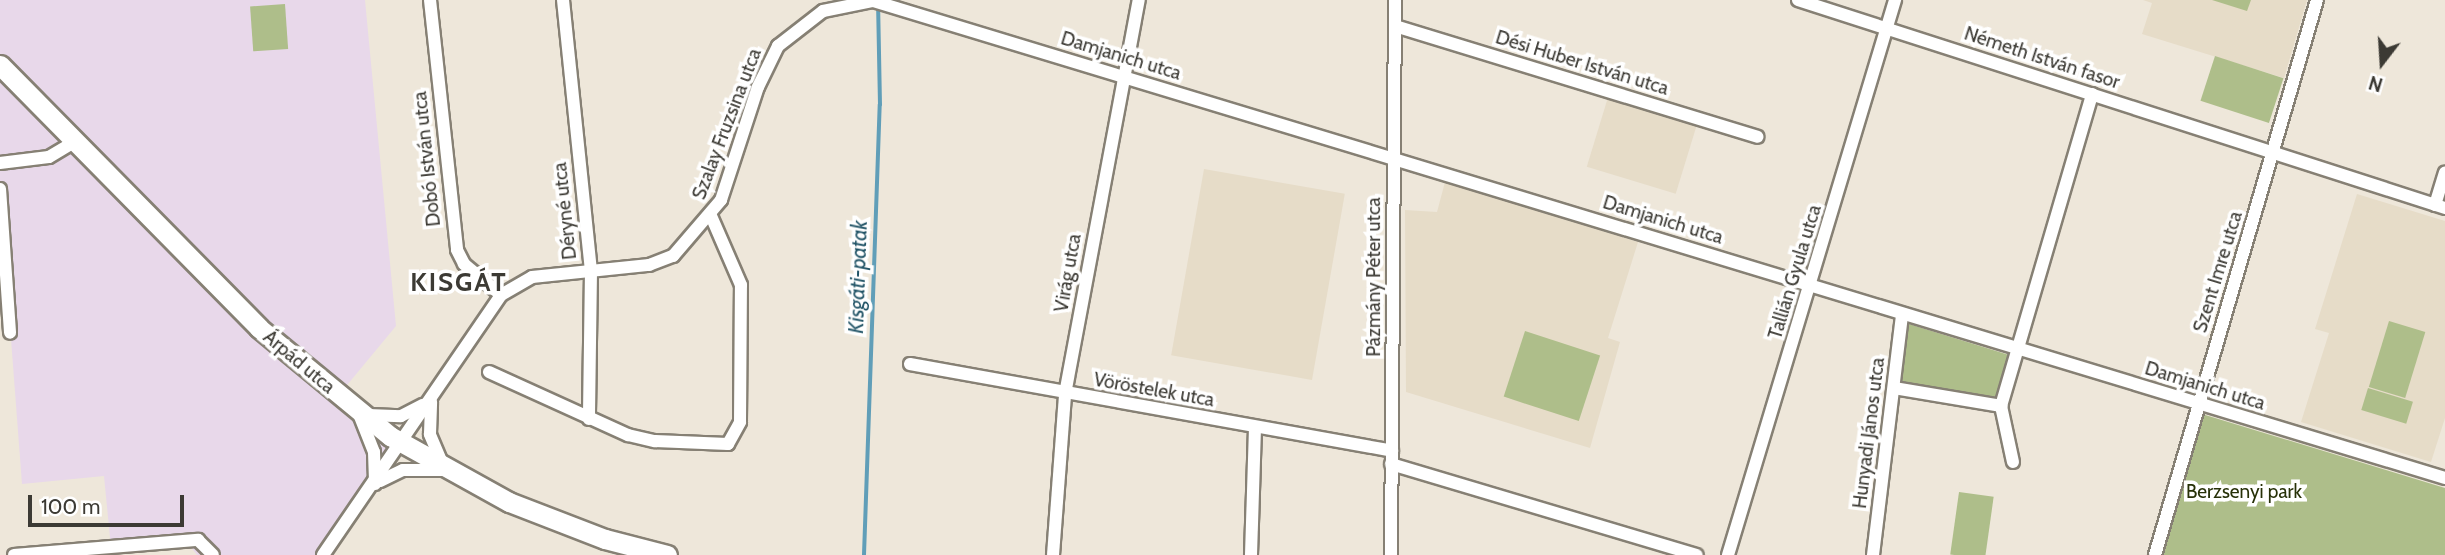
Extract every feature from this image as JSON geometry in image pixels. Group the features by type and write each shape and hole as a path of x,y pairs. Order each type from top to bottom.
{"main road":[{"name":"Árpád utca","path":"0,65 259,328 357,411 444,470 555,521 667,555"}],"street":[{"name":"Dobó István utca","path":"430,0 457,250 464,264 501,295"},
{"name":"Déryné utca","path":"564,0 591,271 589,419"},
{"name":"Virág utca","path":"1053,555 1065,394 1139,0"},
{"name":"Pázmány Péter utca","path":"1391,555 1395,0"},
{"name":"Németh István fasor","path":"1798,0 2440,207"},
{"name":"Tallián Gyula utca","path":"1728,555 1895,0"},
{"name":"Szent Imre utca","path":"2155,555 2317,0"},
{"name":"Szalay Fruzsina utca","path":"323,555 375,484 501,295 532,277 649,265 673,256 711,216 728,183 768,63 791,32 822,5 875,2"},
{"name":"Damjanich utca","path":"875,2 2445,478"},
{"name":"Dési Huber István utca","path":"1395,26 1757,137"},
{"path":"2012,462 2001,406 2092,94"},
{"path":"0,163 49,157 76,141"},
{"path":"2440,207 2445,172"},
{"path":"0,188 10,332"},
{"path":"489,372 589,419 655,441 718,447 736,435 741,285 711,216"},
{"name":"Hunyadi János utca","path":"1873,555 1902,314"},
{"name":"Vöröstelek utca","path":"909,364 1065,394 1392,450"},
{"path":"1894,388 2001,406"},
{"name":"Szalay Fruzsina utca","path":"357,411 379,418 401,416 432,398"},
{"path":"357,411 374,452 375,484 403,470 444,470 430,435 432,398"},
{"path":"1251,555 1255,427"},
{"path":"1391,464 1697,555"},
{"path":"14,555 198,540 213,555"}],"shaded area":[{"path":"0,0 365,0 396,326 338,396 400,445 322,555 197,555 186,541 111,548 104,476 22,484 0,194","holes":["85,153 259,328 335,394 255,330"]},
{"path":"2143,0 2307,0 2284,78 2142,34 2152,3"},
{"path":"1609,94 1698,121 1676,194 1587,167"},
{"path":"1204,169 1345,194 1312,380 1171,355"},
{"path":"1445,182 1638,242 1608,338 1620,342 1590,448 1406,392 1405,210 1437,212"},
{"path":"2357,194 2445,221 2445,418 2431,462 2301,422 2329,333 2315,329"}],"green space":[{"path":"2212,0 2251,0 2247,11"},
{"path":"285,4 288,49 253,51 250,6"},
{"path":"2215,56 2283,78 2269,123 2200,101"},
{"path":"2389,321 2425,332 2405,398 2369,387"},
{"path":"1909,324 2009,355 1997,397 1900,382"},
{"path":"1525,331 1600,355 1579,421 1504,397"},
{"path":"2368,388 2413,402 2406,424 2361,410"},
{"name":"Berzsenyi park","path":"2202,414 2445,488 2445,555 2161,555"},
{"path":"1959,492 1994,497 1985,555 1950,554"}],"waterway":[{"name":"Kisgáti-patak","path":"864,555 880,105 878,4"}],"district":[{"name":"KISGÁT","path":"459,283"}]}
